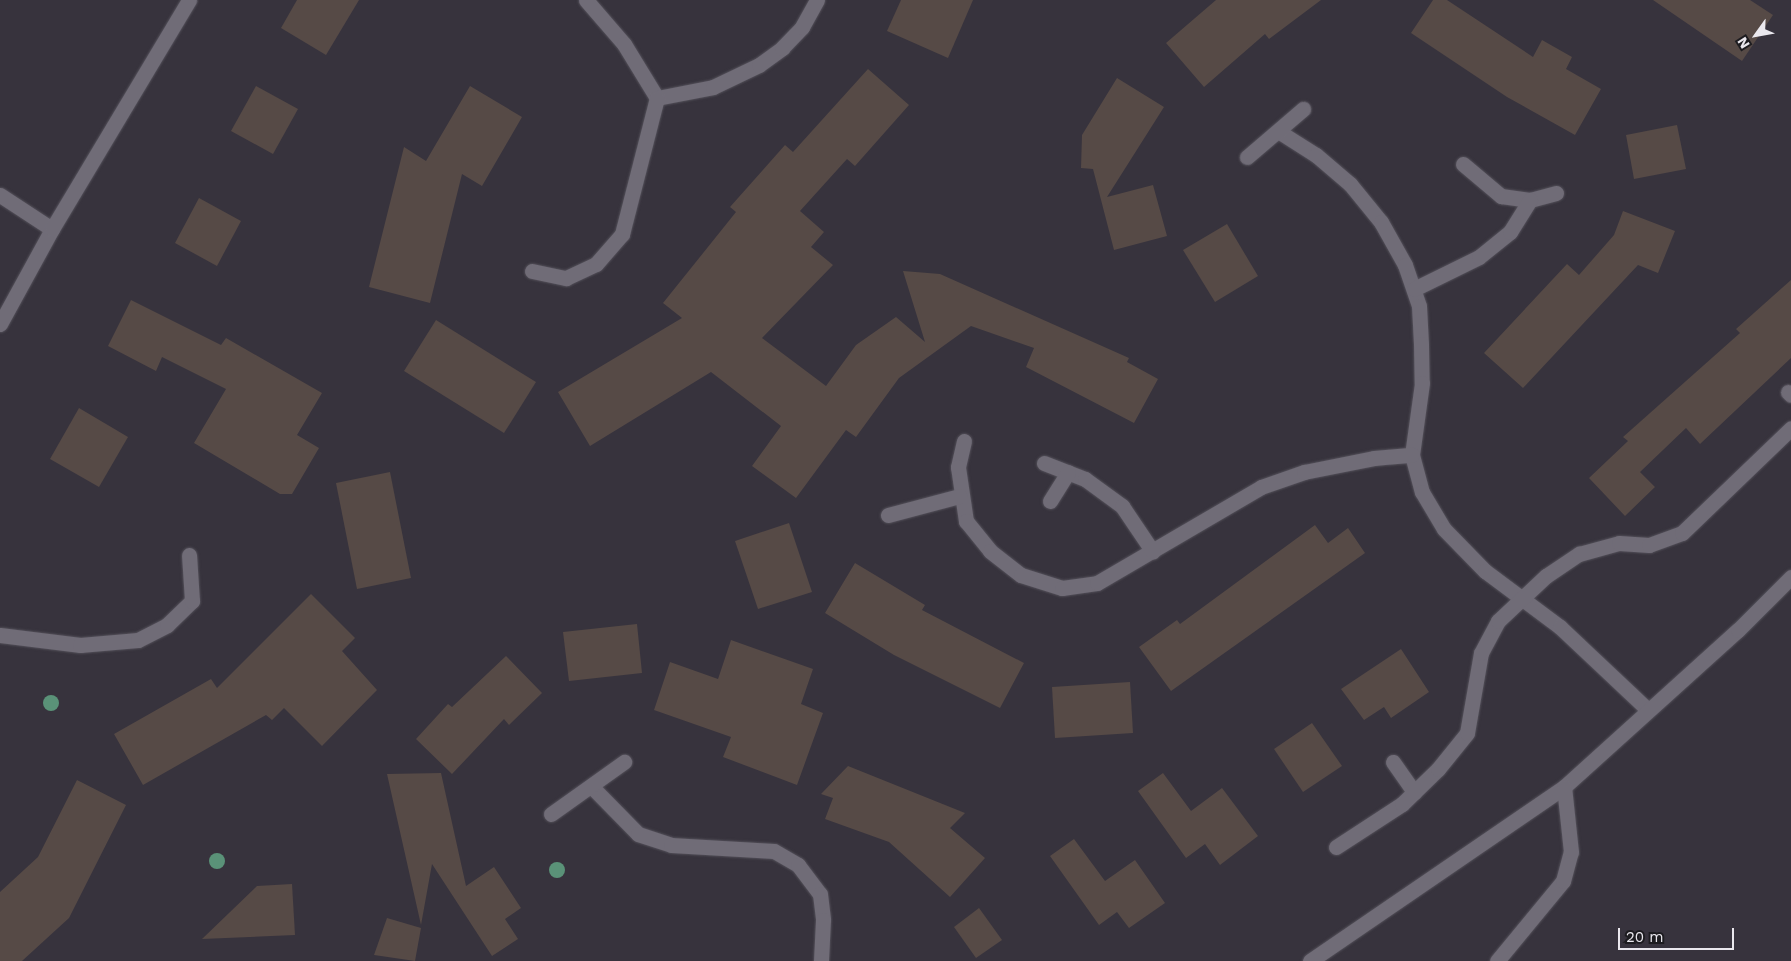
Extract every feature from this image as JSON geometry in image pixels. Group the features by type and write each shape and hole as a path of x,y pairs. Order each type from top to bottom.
{"street":[{"path":"0,324 52,229 189,0"},
{"path":"532,271 566,278 596,264 622,234 657,98 624,44 586,0"},
{"path":"657,98 713,87 759,65 782,48 802,27 817,0"},
{"path":"1247,157 1303,109"},
{"path":"1278,131 1316,155 1350,184 1381,222 1405,266 1419,306 1422,383 1412,454 1422,492 1444,529 1485,571 1524,597 1648,710"},
{"path":"1463,164 1501,196 1530,200 1556,193"},
{"path":"0,195 52,229"},
{"path":"1414,289 1479,257 1510,232 1530,200"},
{"path":"1336,847 1372,826 1414,792 1467,733 1481,653 1498,621 1546,576 1579,554 1619,544 1649,545 1682,533 1791,428"},
{"path":"964,441 958,467 960,496 966,521 990,550 1021,575 1062,588 1097,583 1153,552 1261,487 1304,472 1374,458 1412,454"},
{"path":"1044,463 1085,479 1122,506 1153,552"},
{"path":"1050,501 1068,472"},
{"path":"888,515 960,496"},
{"path":"0,635 80,645 138,640 167,625 192,601 189,555"},
{"path":"1310,961 1564,787 1738,630 1791,577"},
{"path":"552,814 624,762"},
{"path":"1394,762 1414,792"},
{"path":"591,786 638,834 671,845 774,851 798,865 820,894 823,920 821,961"},
{"path":"1497,961 1563,881 1571,852 1564,787"}],"building":[{"path":"297,0 359,0 326,55 281,28"},
{"path":"901,0 973,0 948,58 887,31"},
{"path":"1216,0 1321,0 1269,39 1265,34 1204,87 1166,43"},
{"path":"1433,0 1447,0 1533,57 1542,40 1572,57 1566,69 1601,89 1575,135 1507,97 1411,33"},
{"path":"1653,0 1750,0 1773,15 1742,61"},
{"path":"868,69 909,105 855,166 847,159 800,211 824,232 811,247 833,265 762,338 826,386 856,345 896,317 925,342 903,271 940,274 1129,358 1127,362 1158,379 1134,423 1026,367 1034,348 971,326 899,378 856,437 846,430 796,498 752,466 781,426 711,372 590,446 558,392 682,318 663,303 736,212 730,207 785,145 793,152"},
{"path":"1117,78 1164,107 1107,197 1153,185 1167,236 1114,250 1093,169 1081,168 1082,135"},
{"path":"256,86 298,109 273,154 231,131"},
{"path":"470,86 522,117 482,186 462,174 430,303 369,287 404,147 426,161"},
{"path":"1677,125 1686,169 1634,179 1626,135"},
{"path":"199,198 241,221 217,266 175,243"},
{"path":"1623,211 1675,231 1658,273 1638,265 1523,388 1484,353 1567,264 1579,275 1614,235"},
{"path":"1227,224 1258,276 1215,302 1183,250"},
{"path":"1791,280 1791,358 1700,444 1686,428 1640,472 1655,487 1625,516 1589,478 1628,441 1623,437 1740,333 1736,329"},
{"path":"131,300 221,345 226,338 322,393 297,435 319,448 292,494 280,494 194,443 226,389 162,357 156,371 108,346"},
{"path":"436,320 536,382 504,433 404,371"},
{"path":"79,408 128,437 99,487 50,459"},
{"path":"390,472 411,578 357,589 336,483"},
{"path":"789,523 812,592 758,609 735,541"},
{"path":"1315,525 1328,543 1348,528 1365,553 1171,691 1139,647 1177,620 1180,624"},
{"path":"855,563 925,605 922,610 1024,663 1000,708 894,655 825,613"},
{"path":"311,594 355,638 342,651 377,690 322,746 284,708 272,720 266,715 143,785 114,734 211,679 217,688"},
{"path":"637,624 642,673 569,681 563,632"},
{"path":"731,640 813,669 801,704 823,713 797,785 723,757 731,737 654,710 670,662 718,679"},
{"path":"1401,649 1429,692 1391,718 1384,707 1364,720 1341,689"},
{"path":"506,656 542,693 509,725 504,719 452,774 416,739 448,704 452,707"},
{"path":"1130,682 1133,733 1055,738 1052,687"},
{"path":"1312,723 1342,766 1303,792 1274,749"},
{"path":"848,766 965,813 950,828 985,858 950,897 889,842 825,819 833,798 821,794"},
{"path":"441,773 466,886 494,867 521,908 505,919 518,939 492,956 432,864 421,925 387,774"},
{"path":"1163,773 1191,811 1222,788 1258,836 1220,865 1205,844 1186,858 1138,791"},
{"path":"77,780 126,805 69,918 22,961 0,961 0,892 38,857"},
{"path":"1074,839 1105,881 1135,860 1165,903 1129,928 1117,912 1099,925 1050,856"},
{"path":"292,884 295,935 202,939 257,886"},
{"path":"979,908 1002,940 976,958 954,927"},
{"path":"387,918 421,928 415,961 374,955"}]}
